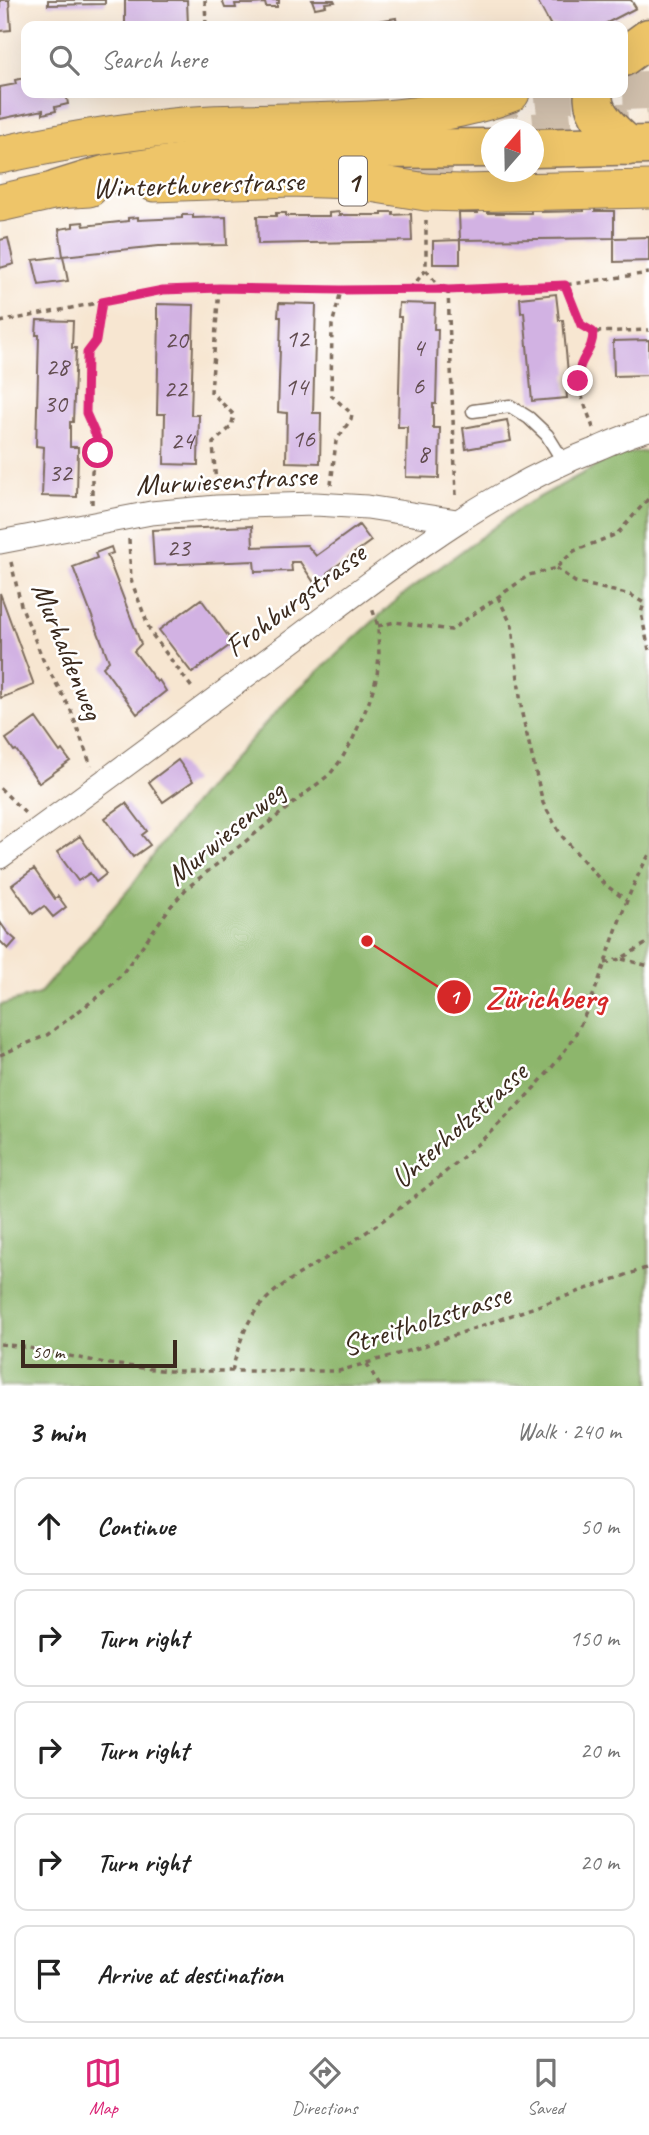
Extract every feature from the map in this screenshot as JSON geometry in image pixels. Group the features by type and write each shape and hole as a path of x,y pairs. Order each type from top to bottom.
{"highway":[{"path":"628,53 649,38"},
{"path":"593,98 604,122 642,152"},
{"path":"544,148 642,152"},
{"path":"57,190 108,174 289,152 481,149"},
{"path":"544,166 642,152"},
{"path":"452,169 481,168"}],"main road":[{"path":"628,35 649,26"},
{"name":"Winterthurerstrasse","path":"0,155 62,142 150,129 437,114 498,98"},
{"name":"Winterthurerstrasse","path":"0,203 57,190 204,180 290,178 352,180 416,191 444,192 649,189"}],"street":[{"name":"Frohburgstrasse","path":"0,857 366,586 457,509 563,461 649,429"},
{"name":"Murwiesenstrasse","path":"5,552 151,513 217,507 315,504 457,509"}],"lane":[{"path":"473,411 510,407 529,418 547,435 563,461"}],"path":[{"path":"205,0 206,21"},
{"path":"426,219 426,270 440,289"},
{"path":"410,289 426,270"},
{"path":"0,322 163,290 448,290 565,285 649,274"},
{"path":"565,285 581,325 593,332 649,330"},
{"path":"216,492 213,443 231,427 234,415 211,392 219,288"},
{"path":"330,491 336,441 352,414 331,395 332,325 341,290"},
{"path":"448,290 457,509"},
{"path":"92,508 92,471 98,453 97,438 86,413 87,353 96,341 102,302"},
{"path":"593,332 593,343 578,368 578,381 594,431"},
{"path":"378,626 395,622 451,630 529,575 556,568 574,551 617,534 649,498"},
{"path":"129,539 131,580 151,633 197,693"},
{"name":"Murhaldenweg","path":"5,552 21,605 44,662 70,708 92,768"},
{"path":"556,568 575,582 631,595 644,603 641,613 649,650"},
{"name":"Murwiesenweg","path":"0,1055 47,1035 104,992 122,974 187,888 330,774 352,741 377,676 378,626 366,586"},
{"path":"498,597 512,626 522,714 543,803 561,835 603,883 627,900"},
{"path":"0,788 27,815"},
{"name":"Unterholzstrasse","path":"232,1371 248,1323 275,1292 349,1244 432,1184 536,1086 570,1043 579,1027 627,900 649,855"},
{"path":"605,964 649,942"},
{"path":"620,958 649,966"},
{"name":"Streitholzstrasse","path":"0,1344 169,1371 339,1371 418,1348 649,1267"},
{"path":"366,1363 380,1386"}],"green space":[{"path":"649,451 649,1386 0,1386 0,1005 39,994 130,888 168,835 213,780 293,694 400,597 521,507 618,454"}],"building":[{"path":"0,0 9,0 11,30 0,31"},
{"path":"48,0 105,0 105,4 48,5"},
{"path":"125,0 187,0 188,21 125,21"},
{"path":"222,0 279,0 279,3 277,7 266,7 265,3 235,4 236,8 225,8"},
{"path":"312,0 334,0 335,2 315,8"},
{"path":"537,0 631,0 636,8 611,21 548,21"},
{"path":"21,79 21,98 67,98 68,104 43,114 43,110 0,119 0,87 16,84 15,80"},
{"path":"584,208 614,211 614,238 460,240 459,213 488,210 488,213 531,213 531,209 542,209 542,212 584,211"},
{"path":"339,212 339,215 382,215 382,212 393,212 393,215 411,214 412,241 258,244 257,216 286,213 286,216 329,216 329,213"},
{"path":"182,215 193,215 193,218 226,217 227,245 159,246 63,256 59,229 73,227 73,223 83,222 84,226 128,221 128,218 182,218"},
{"path":"649,237 649,261 614,262 614,238"},
{"path":"8,238 14,264 0,268 0,240"},
{"path":"460,240 460,264 433,264 433,241"},
{"path":"63,256 68,281 39,285 33,260"},
{"path":"556,294 559,320 563,320 568,373 565,374 567,398 532,401 524,312 521,313 520,298"},
{"path":"279,303 316,304 313,413 321,413 320,463 286,462 287,413 278,412 281,317 278,317"},
{"path":"399,303 435,304 434,329 438,329 433,428 440,428 439,478 406,477 407,427 398,427 401,317 398,317"},
{"path":"157,304 194,305 191,415 199,415 198,465 164,464 165,414 157,414"},
{"path":"37,320 73,321 72,348 76,348 70,447 78,447 77,497 42,496 44,447 36,446 39,335 36,335"},
{"path":"649,340 649,375 614,376 613,341"},
{"path":"507,420 511,441 466,449 463,428"},
{"path":"359,525 371,541 315,584 300,562 291,562 292,571 255,572 254,561 154,565 152,530 252,526 253,547 307,545 316,556"},
{"path":"111,547 113,553 107,555 141,644 134,651 166,691 137,714 103,667 109,661 73,567 97,558 95,553"},
{"path":"0,593 34,685 1,698 0,695"},
{"path":"201,599 233,643 192,673 159,630"},
{"path":"36,718 60,752 62,750 70,761 39,783 6,739"},
{"path":"178,760 193,781 163,802 149,782"},
{"path":"126,803 147,831 142,835 150,845 133,857 105,818"},
{"path":"80,836 106,874 96,882 90,873 78,881 57,852"},
{"path":"34,869 55,899 58,896 66,907 53,917 44,906 33,914 12,885"},
{"path":"0,922 16,940 8,949 0,941"}],"tunnel":[{"path":"628,91 649,90"},
{"path":"478,102 510,98"},
{"path":"544,131 649,120"},
{"path":"357,172 452,169"}],"place":[{"name":"Zürichberg","path":"367,941"}],"route":[{"path":"98,453 97,438 86,413 87,353 96,341 102,302 163,290 448,290 565,285 581,325 593,332 593,343 578,368 578,381"}]}
